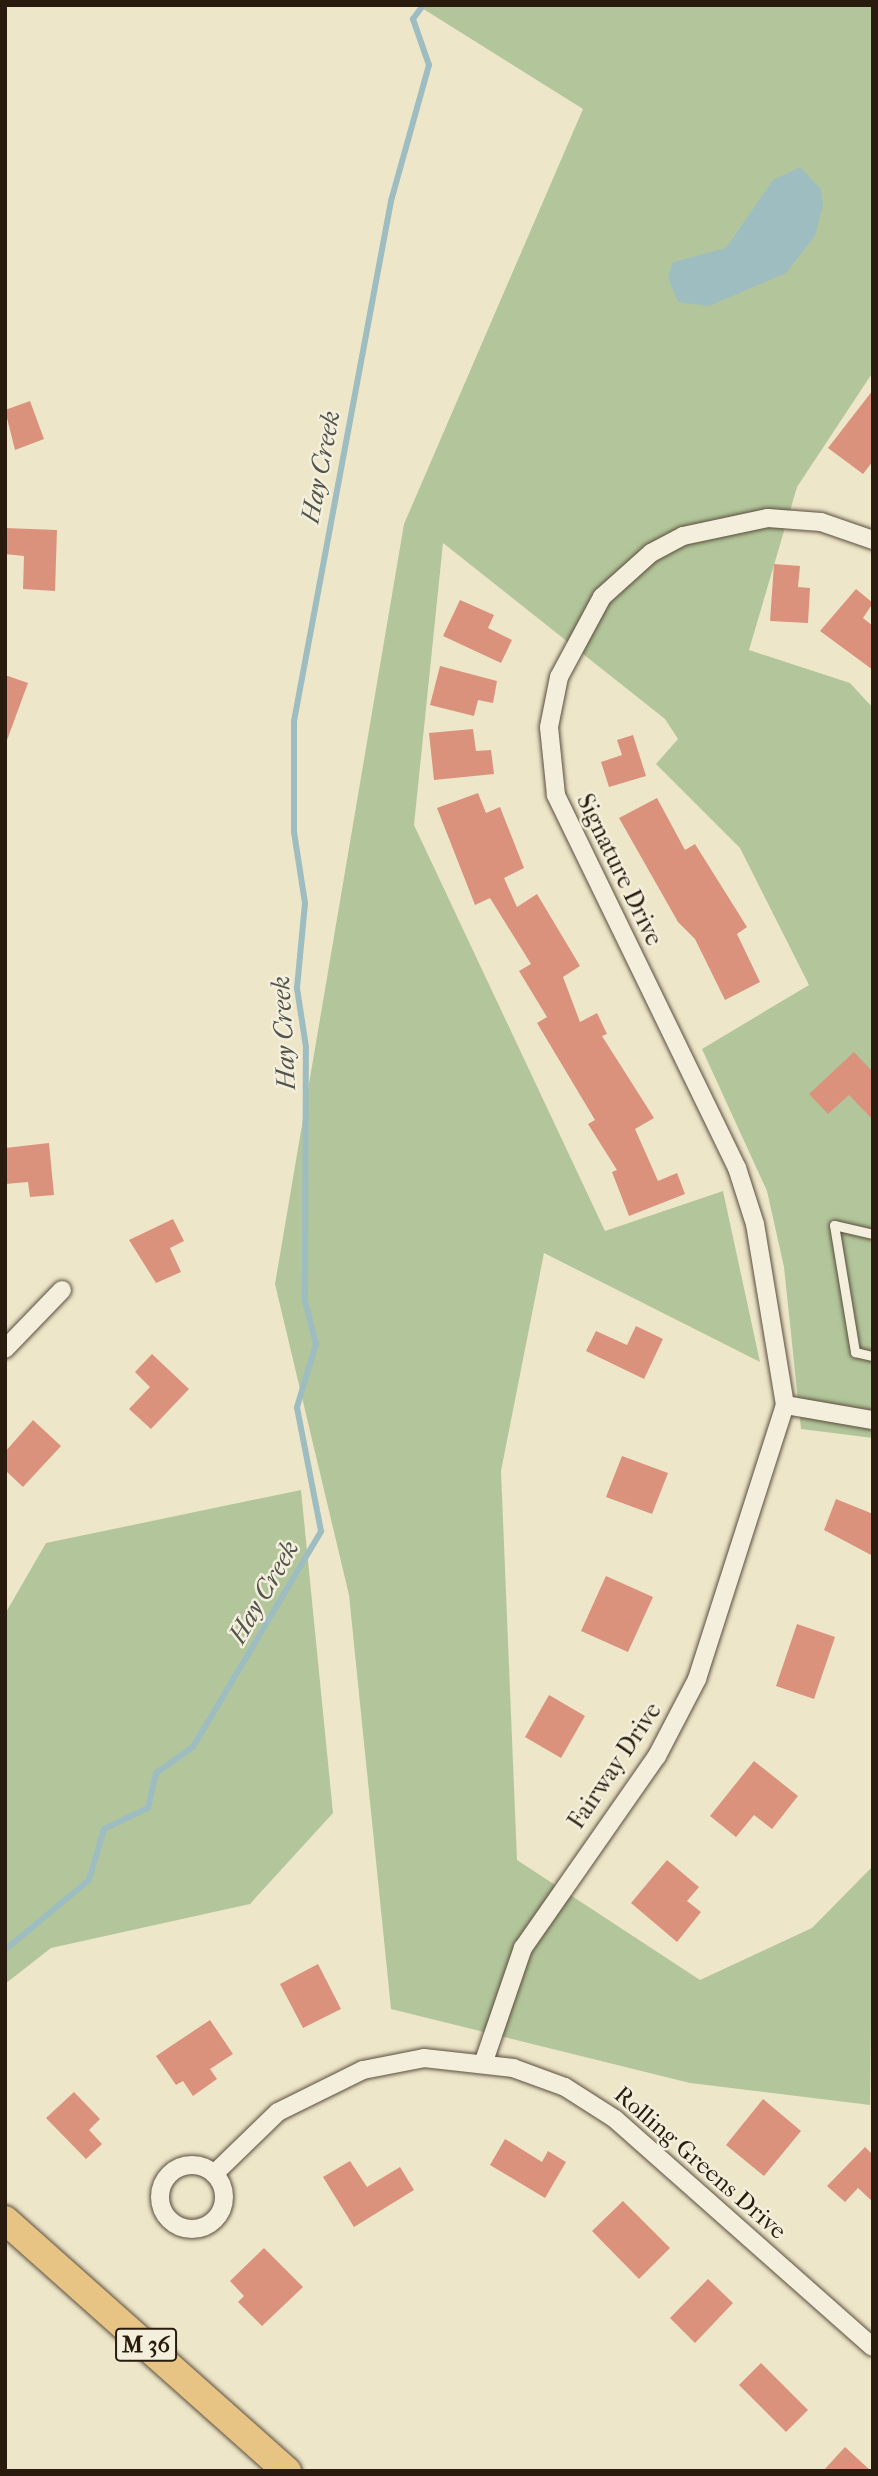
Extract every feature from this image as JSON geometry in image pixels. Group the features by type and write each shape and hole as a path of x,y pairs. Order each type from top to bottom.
{"main road":[{"name":"M 36","path":"5,2220 287,2471"}],"street":[{"name":"Signature Drive","path":"785,1405 755,1224 737,1168 564,818 551,773 550,727 559,677 591,612 617,581 666,543 704,528 768,518 821,522 873,540"},
{"path":"5,1349 62,1290"},
{"path":"785,1405 873,1420"},
{"name":"Fairway Drive","path":"484,2061 523,1948 657,1756 697,1679 785,1405"},
{"name":"Rolling Greens Drive","path":"214,2174 278,2112 332,2082 393,2062 484,2061 565,2087 615,2119 873,2347"}],"lane":[{"path":"873,1234 834,1225 855,1352 873,1356"}],"green space":[{"path":"417,5 873,5 873,372 797,487 749,650 850,683 873,708 873,1438 801,1429 784,1267 767,1191 702,1049 809,985 740,848 656,764 678,739 665,719 443,543 414,825 605,1231 723,1191 760,1362 544,1253 501,1471 517,1860 700,1980 812,1928 873,1866 870,2105 690,2083 391,2009 349,1595 275,1284 404,524 583,109"},
{"path":"301,1490 333,1813 250,1904 51,1948 5,1984 5,1614 46,1543"}],"water":[{"path":"800,167 821,189 823,205 815,236 786,273 709,306 678,302 668,277 673,262 726,248 773,180"}],"building":[{"path":"873,390 873,461 863,474 828,448"},
{"path":"30,401 44,439 15,450 5,410"},
{"path":"5,528 57,530 55,591 23,589 24,556 5,554"},
{"path":"774,564 800,566 798,587 810,588 808,623 770,621"},
{"path":"856,589 873,603 863,618 873,626 873,670 820,631"},
{"path":"460,600 494,615 488,628 512,640 501,663 443,636"},
{"path":"440,666 497,681 493,703 478,700 474,716 430,705"},
{"path":"5,675 28,683 7,740 5,740"},
{"path":"473,729 476,751 491,750 494,774 434,780 429,733"},
{"path":"633,735 646,776 609,787 601,762 622,755 617,740"},
{"path":"478,793 486,813 500,807 524,868 504,878 517,907 537,894 580,966 563,977 580,1022 597,1013 607,1034 602,1036 654,1118 635,1129 658,1181 677,1173 685,1194 629,1216 612,1172 617,1170 588,1124 595,1120 537,1023 547,1017 519,971 531,964 490,898 475,905 437,808"},
{"path":"657,798 685,850 695,844 747,927 737,934 760,982 725,1000 695,939 678,922 619,818"},
{"path":"854,1052 873,1072 873,1120 849,1095 828,1114 809,1094"},
{"path":"49,1143 54,1195 30,1197 28,1182 5,1184 5,1148"},
{"path":"173,1219 184,1241 170,1248 181,1272 156,1283 129,1240"},
{"path":"636,1326 663,1339 644,1379 586,1351 596,1331 627,1345"},
{"path":"152,1354 189,1389 151,1429 129,1409 150,1387 135,1372"},
{"path":"33,1420 61,1446 23,1487 5,1470 5,1452"},
{"path":"622,1456 668,1473 652,1514 606,1497"},
{"path":"836,1499 873,1514 873,1556 824,1530"},
{"path":"606,1576 653,1597 628,1652 581,1631"},
{"path":"797,1624 835,1637 814,1699 776,1686"},
{"path":"549,1695 585,1716 561,1758 525,1737"},
{"path":"754,1761 798,1796 772,1829 754,1815 736,1837 710,1816"},
{"path":"667,1860 699,1887 687,1901 701,1912 677,1942 631,1903"},
{"path":"318,1964 341,2009 303,2028 280,1984"},
{"path":"210,2020 233,2054 210,2069 217,2079 193,2096 183,2081 176,2085 156,2056"},
{"path":"74,2092 100,2119 89,2130 102,2144 86,2159 46,2118"},
{"path":"763,2099 801,2131 764,2176 726,2145"},
{"path":"505,2139 542,2162 548,2151 566,2162 545,2198 490,2165"},
{"path":"865,2147 873,2155 873,2202 858,2188 845,2202 827,2186"},
{"path":"350,2161 367,2187 400,2167 414,2190 354,2227 323,2177"},
{"path":"623,2201 670,2248 639,2279 592,2231"},
{"path":"264,2248 303,2287 262,2326 238,2302 244,2296 230,2281"},
{"path":"708,2279 733,2303 695,2343 670,2318"},
{"path":"761,2363 808,2410 786,2432 739,2385"},
{"path":"845,2447 871,2471 823,2471"}],"waterway":[{"name":"Hay Creek","path":"5,1950 89,1880 104,1829 148,1808 156,1773 193,1747 321,1531 297,1407 316,1344 305,1301 306,1047 297,988 305,903 294,832 294,721 391,201 429,65 413,19 423,5"}]}
